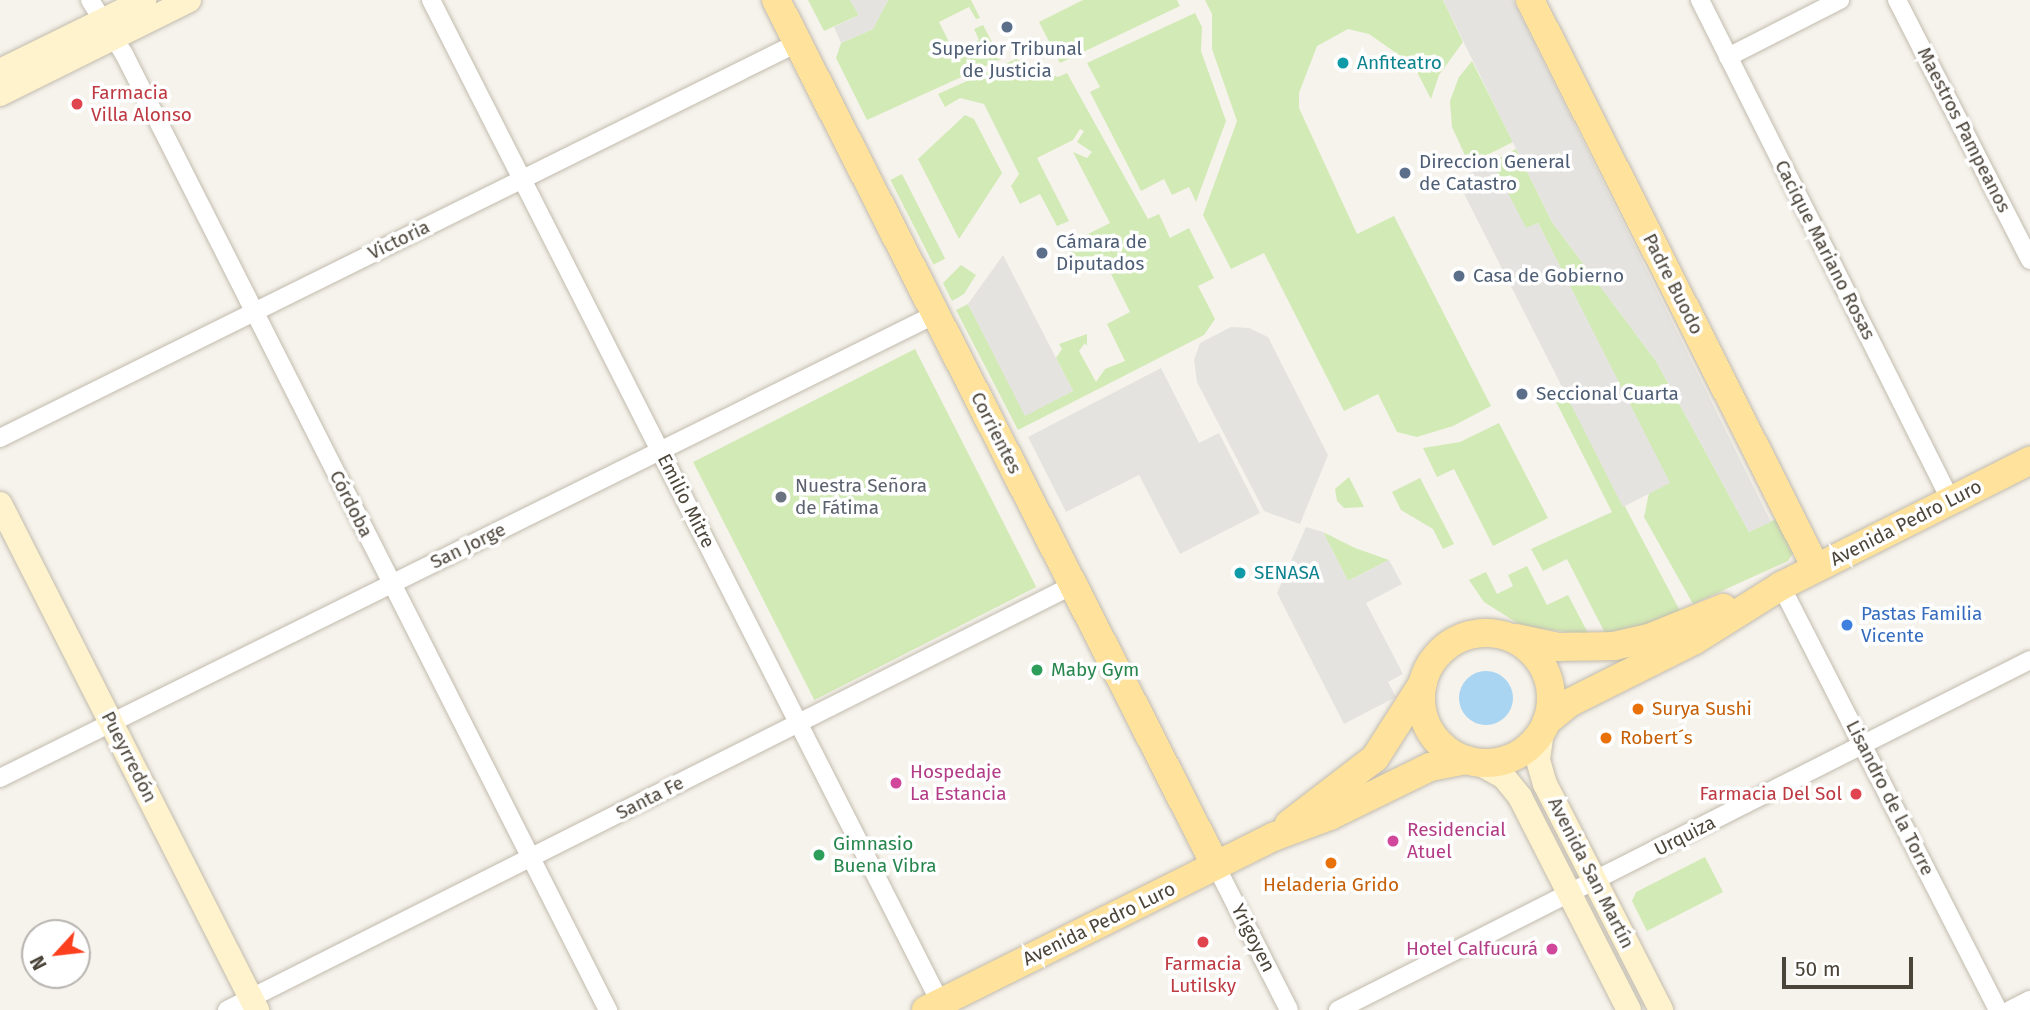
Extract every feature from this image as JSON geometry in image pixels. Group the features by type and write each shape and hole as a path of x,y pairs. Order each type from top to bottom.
{"main road":[{"path":"0,71 144,0"},
{"path":"0,94 102,19 189,0"},
{"name":"Corrientes","path":"776,0 1216,866"},
{"name":"Padre Buodo","path":"1530,0 1816,568"},
{"name":"Avenida Pedro Luro","path":"1545,726 1569,703 1695,640 1782,586 2030,461"},
{"name":"Pueyrredón","path":"0,504 254,1004"},
{"name":"Avenida Pedro Luro","path":"1506,636 1571,648 1622,645 1782,586"},
{"path":"1475,634 1506,636 1525,646 1544,670 1551,700 1545,726 1519,754 1499,762 1471,761 1447,749 1432,733 1423,713 1424,680 1433,662 1455,641 1475,634"},
{"name":"Avenida Pedro Luro","path":"1273,837 1371,761 1391,738 1424,680"},
{"name":"Avenida San Martín","path":"1545,726 1539,769 1661,1010"},
{"name":"Avenida Pedro Luro","path":"937,1008 1273,837 1330,816 1430,767 1471,761"},
{"name":"Avenida San Martín","path":"1471,761 1498,772 1516,790 1629,1010"}],"street":[{"name":"Emilio Mitre","path":"431,0 799,723 937,1008"},
{"name":"Cacique Mariano Rosas","path":"1700,0 1951,501"},
{"path":"1728,57 1840,0"},
{"name":"Maestros Pampeanos","path":"1897,0 2024,232 2030,260"},
{"name":"Córdoba","path":"102,19 254,312 608,1010"},
{"name":"Victoria","path":"0,438 797,43"},
{"name":"San Jorge","path":"0,778 936,314"},
{"name":"Santa Fe","path":"227,1010 254,1004 531,858 1073,585"},
{"name":"Lisandro de la Torre","path":"1782,586 1998,1010"},
{"name":"Urquiza","path":"1338,1010 2030,660"},
{"name":"Yrigoyen","path":"1216,866 1289,1010"},
{"path":"2010,1010 2030,1000"}],"green space":[{"path":"808,0 850,0 859,15 824,31"},
{"path":"888,0 971,0 980,18 976,19 969,7 939,22 954,52 979,40 974,29 983,25 1001,59 867,120 836,58 841,43 873,29"},
{"path":"1083,0 1177,0 1180,6 1060,63 1039,22"},
{"path":"1205,0 1443,0 1463,42 1439,75 1431,99 1417,72 1402,57 1369,34 1348,29 1317,46 1299,93 1299,108 1357,234 1394,216 1491,406 1453,426 1417,437 1397,432 1378,394 1344,411 1264,253 1231,269 1203,215 1237,121 1212,49 1212,14"},
{"path":"1195,13 1202,27 1201,51 1226,121 1196,202 1189,187 1172,195 1164,179 1141,191 1090,92 1100,87 1087,63"},
{"path":"1016,59 1058,77 1067,73 1148,219 1159,214 1170,238 1189,228 1214,278 1198,286 1215,319 1204,335 1018,430 956,310 968,304 1025,415 1073,391 1056,358 1062,349 1059,344 1087,334 1087,346 1085,343 1079,351 1096,382 1105,369 1125,361 1107,324 1130,312 1103,258 1095,256 1077,265 1066,245 1110,223 1073,152 1087,158 1092,152 1077,142 1084,131 1080,129 1073,140 1037,158 1069,221 1057,226 1040,194 1020,204 1011,186 1019,174 984,104 960,98 945,107 938,94"},
{"path":"1472,61 1513,142 1469,164 1452,127 1450,101 1459,77"},
{"path":"965,115 974,119 1002,173 959,239 918,159"},
{"path":"1516,149 1552,222 1656,361 1749,532 1776,519 1793,553 1788,561 1693,604 1644,517 1649,493 1669,482 1538,223 1526,229 1492,162"},
{"path":"902,174 945,259 934,265 890,180"},
{"path":"961,265 976,275 964,294 952,301 943,283"},
{"path":"915,349 1036,587 814,700 693,462"},
{"path":"1549,388 1563,389 1680,611 1659,622 1605,633 1567,559 1543,571 1531,549 1612,512"},
{"path":"1499,423 1548,518 1493,546 1454,469 1437,477 1423,448 1460,442"},
{"path":"1349,477 1364,507 1344,508 1337,501 1335,489"},
{"path":"1420,478 1454,544 1443,549 1433,529 1401,510 1392,492"},
{"path":"1323,532 1355,548 1389,560 1348,581"},
{"path":"1527,566 1547,605 1568,595 1589,635 1522,626 1484,602 1469,580 1486,572 1497,594 1513,586 1508,575"},
{"path":"1705,857 1723,892 1647,931 1632,901 1636,892"}],"shaded area":[{"path":"850,0 888,0 873,29 841,43 834,27 859,15"},
{"path":"1443,0 1513,0 1771,522 1749,532 1656,361 1552,222"},
{"path":"1492,162 1526,228 1538,223 1670,483 1623,507 1457,180"},
{"path":"1003,255 1073,391 1025,416 968,304"},
{"path":"1231,327 1249,328 1268,337 1328,455 1300,524 1264,511 1197,382 1194,360 1200,343"},
{"path":"1161,368 1199,443 1219,433 1260,513 1180,554 1139,475 1066,512 1028,437"},
{"path":"1306,527 1323,532 1348,581 1389,560 1402,584 1366,603 1403,674 1388,682 1396,697 1344,724 1277,593"}],"water":[{"path":"1486,671 1505,679 1513,698 1505,717 1486,725 1467,717 1459,698 1467,679"}],"place":[{"name":"Superior Tribunal de Justicia","path":"1007,27"},
{"name":"Anfiteatro","path":"1343,63"},
{"name":"Farmacia Villa Alonso","path":"77,104"},
{"name":"Direccion General de Catastro","path":"1405,173"},
{"name":"Cámara de Diputados","path":"1042,253"},
{"name":"Casa de Gobierno","path":"1459,276"},
{"name":"Seccional Cuarta","path":"1522,394"},
{"name":"Nuestra Señora de Fátima","path":"781,497"},
{"name":"SENASA","path":"1240,573"},
{"name":"Pastas Familia Vicente","path":"1847,625"},
{"name":"Maby Gym","path":"1037,670"},
{"name":"Surya Sushi","path":"1638,709"},
{"name":"Robert´s","path":"1606,738"},
{"name":"Hospedaje La Estancia","path":"896,783"},
{"name":"Farmacia Del Sol","path":"1856,794"},
{"name":"Residencial Atuel","path":"1393,841"},
{"name":"Gimnasio Buena Vibra","path":"819,855"},
{"name":"Heladeria Grido","path":"1331,863"},
{"name":"Farmacia Lutilsky","path":"1203,942"},
{"name":"Hotel Calfucurá","path":"1552,949"}]}
